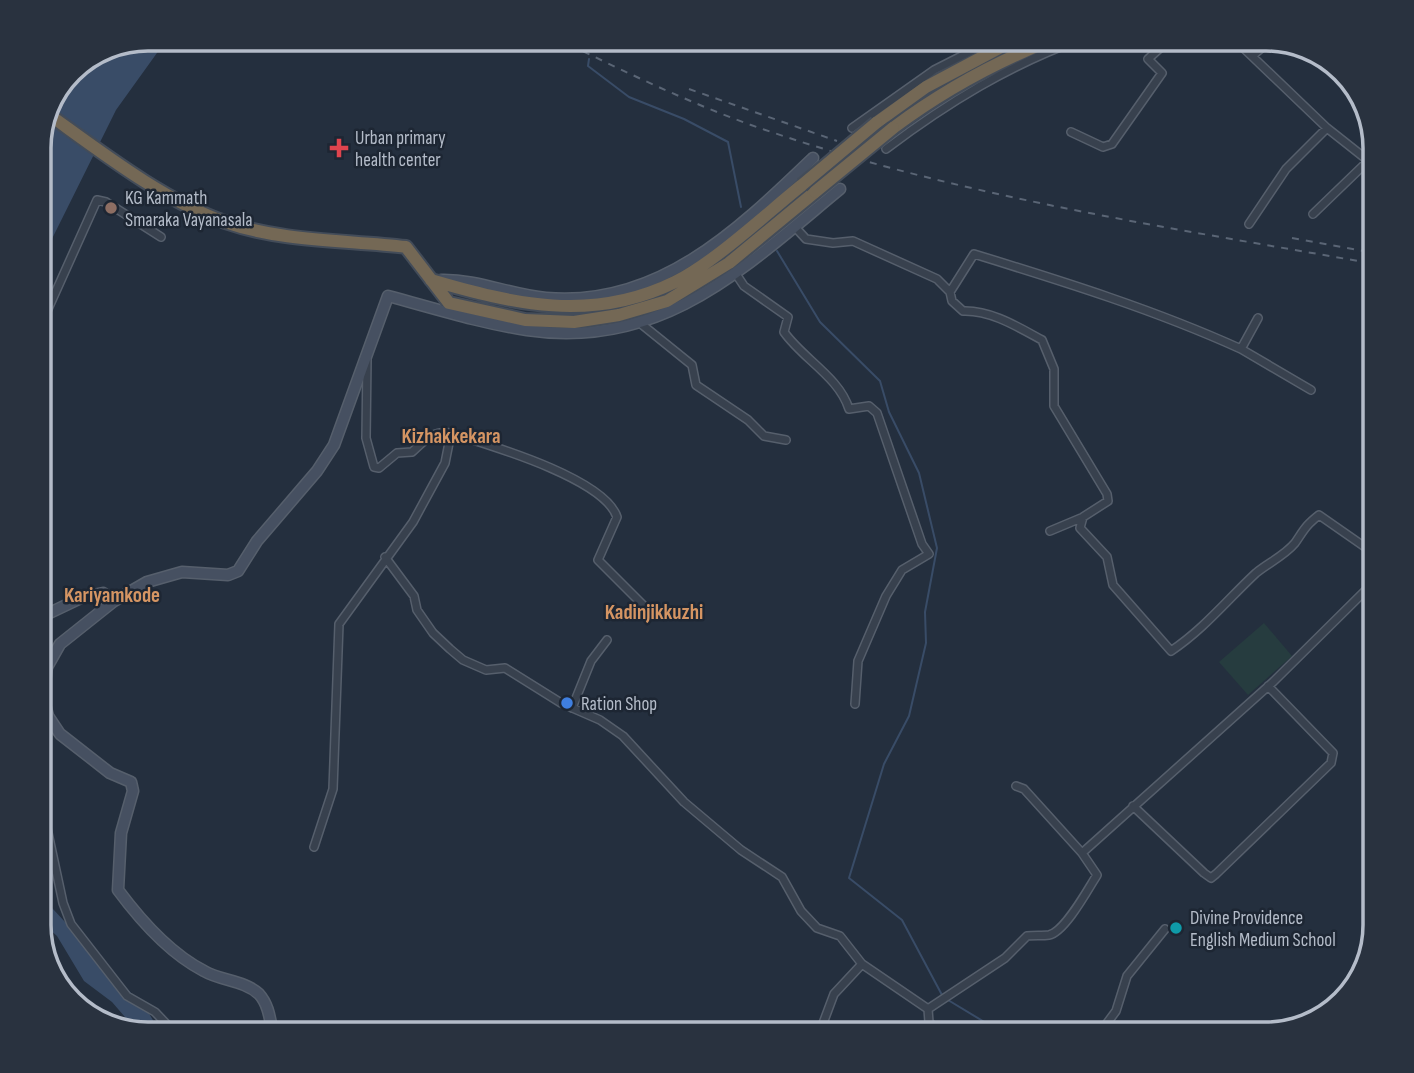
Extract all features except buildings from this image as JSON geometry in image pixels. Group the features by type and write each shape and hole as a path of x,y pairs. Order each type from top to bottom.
{"highway":[{"path":"430,280 527,305 573,308 631,297 675,282 802,185 876,123 926,87 993,51"},
{"path":"56,119 108,158 199,212 227,223 259,231 406,247 449,303 525,320 574,322 620,315 667,302 729,263 936,96 980,70 1024,51"}],"main road":[{"path":"430,280 465,279 544,298 572,299 635,288 670,275 704,254 759,210 813,158"},
{"path":"51,660 60,644 114,601 146,582 182,572 228,575 238,571 257,541 317,471 334,445 388,296 528,330 583,333 640,323 673,312 736,274 840,189"},
{"path":"51,612 83,597 103,593 114,601"},
{"path":"51,720 60,734 110,773 131,782 133,791 121,833 118,890 138,917 183,958 206,973 236,982 258,993 268,1008 271,1022"}],"street":[{"path":"852,128 934,71 971,51"},
{"path":"886,149 942,106 986,80 1052,51"},
{"path":"1071,132 1103,147 1112,144 1162,73 1147,59 1156,51"},
{"path":"1247,51 1327,128 1363,157"},
{"path":"1252,56 1258,51"},
{"path":"1249,224 1286,169 1327,128"},
{"path":"1313,214 1363,172"},
{"path":"51,302 97,200 106,202 161,237"},
{"path":"795,227 806,239 833,243 853,241 887,254 937,279 949,288 952,301 963,311 975,310 997,317 1042,340 1054,369 1054,406 1108,501 1083,517 1050,531"},
{"path":"949,288 974,254 1073,284 1198,329 1241,349 1311,390"},
{"path":"736,274 744,286 788,317 784,332 794,346 844,394 849,409 869,406 877,413 922,544 929,554 902,570 886,596 859,660 855,704"},
{"path":"1241,349 1258,318"},
{"path":"640,323 692,365 696,385 748,420 764,436 786,440"},
{"path":"367,355 366,438 374,467 379,468 397,453 412,452 428,437 441,432 451,433 506,449 599,491 617,517 598,560 652,614"},
{"path":"314,846 333,789 339,624 386,556 414,522 444,463 451,433"},
{"path":"1083,517 1080,528 1107,557 1113,585 1171,651 1220,610 1257,573 1296,542 1301,530 1319,515 1363,545"},
{"path":"386,556 414,596 417,610 433,634 463,660 486,670 505,668 572,708 600,720 623,736 684,802 741,850 782,877 817,928 840,936 862,964 928,1009"},
{"path":"1082,853 1268,685 1363,594"},
{"path":"572,708 591,661 607,640"},
{"path":"1133,806 1210,878 1216,874 1236,851 1331,763 1333,753 1268,685"},
{"path":"928,1009 1005,958 1027,936 1051,935 1080,904 1097,875 1082,853 1024,789 1016,786"},
{"path":"51,847 63,903 71,923 127,996 155,1012 165,1022"},
{"path":"1108,1022 1116,1011 1127,976 1165,929"},
{"path":"824,1022 834,994 862,964"},
{"path":"928,1009 929,1022"}],"green space":[{"path":"1264,623 1292,656 1248,695 1219,662"}],"water":[{"path":"158,51 116,110 51,241 51,142 58,111 67,94 79,79 111,58 129,53"},
{"path":"51,907 147,1010 154,1022 127,1019 112,1002 84,981 51,931"}],"waterway":[{"path":"589,59 588,66 629,97 684,119 728,142 741,207"},
{"path":"777,251 820,322 880,381 889,412 919,473 937,548 925,612 926,643 909,716 884,764 849,878 902,920 942,995"},
{"path":"948,1000 984,1022"}],"railway":[{"path":"583,51 726,116 827,150 904,171 1060,207 1363,262"},
{"path":"689,89 837,141"},
{"path":"1292,238 1363,251"}],"place":[{"name":"Urban primary health center","path":"339,148"},
{"name":"KG Kammath Smaraka Vayanasala","path":"111,208"},
{"name":"Ration Shop","path":"567,703"},
{"name":"Divine Providence English Medium School","path":"1176,928"}],"district":[{"name":"Kizhakkekara","path":"451,436"},
{"name":"Kariyamkode","path":"112,595"},
{"name":"Kadinjikkuzhi","path":"654,612"}]}
